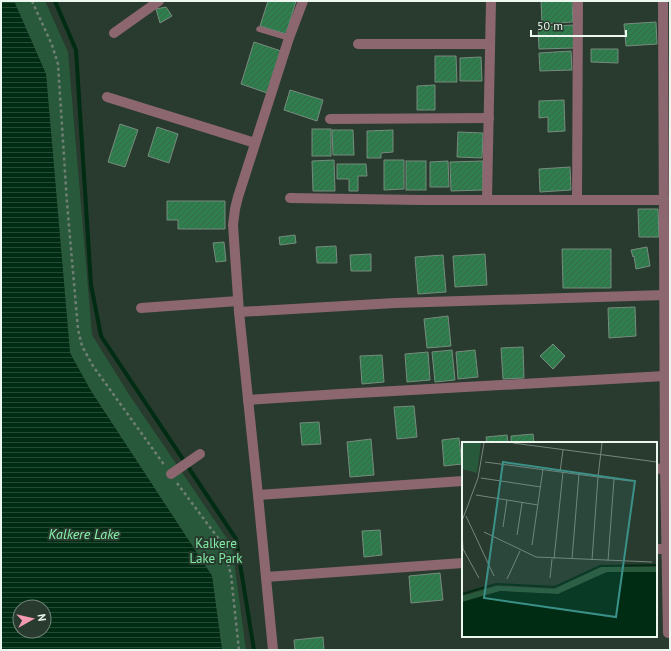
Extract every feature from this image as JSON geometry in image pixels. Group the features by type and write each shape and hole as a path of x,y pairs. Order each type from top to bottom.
{"street":[{"path":"114,33 159,1"},
{"path":"273,650 239,312 233,225 235,209 255,143 289,38 303,1"},
{"path":"487,200 491,1"},
{"path":"577,200 578,1"},
{"path":"663,1 664,200 667,282 665,295 664,468 668,633"},
{"path":"358,44 490,44"},
{"path":"107,97 255,143"},
{"path":"330,119 489,118"},
{"path":"290,198 664,200"},
{"path":"239,312 394,303 665,295"},
{"path":"141,308 238,301"},
{"path":"248,400 665,376"},
{"path":"171,474 196,457"},
{"path":"258,495 462,481"},
{"path":"657,550 667,549"},
{"path":"266,577 462,563"}],"lane":[{"path":"259,29 289,38"}],"path":[{"path":"32,1 52,45 58,64 77,321 82,346 93,366 218,538 225,552 231,575 239,650"}],"green space":[{"name":"Kalkere Lake Park","path":"14,1 45,1 68,52 92,335 130,396 232,546 246,650 222,650 212,576 91,391 70,353 46,74"}],"water":[{"name":"Kalkere Lake","path":"1,1 14,1 46,74 70,353 91,391 212,576 222,650 1,650"}],"building":[{"path":"268,1 296,1 286,34 260,26"},
{"path":"541,1 572,1 573,22 542,24"},
{"path":"166,7 172,16 160,23 156,9"},
{"path":"656,22 657,44 626,46 624,24"},
{"path":"573,25 575,48 539,49 538,27"},
{"path":"254,42 281,51 267,93 241,84"},
{"path":"591,49 618,49 618,63 591,62"},
{"path":"571,51 572,70 540,71 539,53"},
{"path":"435,56 456,56 457,82 435,82"},
{"path":"481,57 482,81 460,81 460,58"},
{"path":"435,85 435,110 417,110 417,86"},
{"path":"290,90 323,100 317,121 284,110"},
{"path":"564,100 565,131 548,132 548,117 539,118 539,101"},
{"path":"120,124 138,130 125,167 108,162"},
{"path":"157,127 178,134 169,163 148,156"},
{"path":"312,129 331,129 331,156 312,156"},
{"path":"332,130 353,130 354,155 333,155"},
{"path":"393,130 393,152 381,153 381,158 367,158 367,131"},
{"path":"458,132 483,133 482,158 457,157"},
{"path":"334,160 335,191 313,191 312,161"},
{"path":"384,160 404,160 404,189 384,190"},
{"path":"406,161 426,161 426,190 406,190"},
{"path":"448,161 449,187 430,187 430,162"},
{"path":"483,161 483,190 451,191 450,162"},
{"path":"337,164 366,164 367,176 358,176 358,191 349,191 349,179 337,179"},
{"path":"570,167 571,190 540,192 539,169"},
{"path":"167,201 225,201 225,229 178,229 178,220 167,220"},
{"path":"638,209 658,209 659,237 639,237"},
{"path":"295,235 296,243 280,245 279,237"},
{"path":"224,242 226,261 216,262 213,243"},
{"path":"336,246 337,263 317,263 316,247"},
{"path":"647,247 650,266 636,269 634,256 633,257 631,250"},
{"path":"562,249 611,249 611,288 563,288"},
{"path":"371,254 371,271 351,271 350,255"},
{"path":"485,254 487,285 455,287 453,256"},
{"path":"443,255 446,292 418,294 415,257"},
{"path":"635,307 636,336 609,338 608,308"},
{"path":"448,316 451,346 427,348 424,319"},
{"path":"553,344 565,356 553,369 540,356"},
{"path":"523,347 524,378 503,379 501,348"},
{"path":"452,350 455,380 435,382 432,352"},
{"path":"475,350 478,377 458,379 456,352"},
{"path":"428,352 430,380 407,382 405,354"},
{"path":"382,355 384,382 362,384 360,356"},
{"path":"414,406 417,437 397,439 394,407"},
{"path":"319,422 321,444 302,445 300,423"},
{"path":"533,434 534,442 511,442 511,436"},
{"path":"507,435 508,442 487,442 486,437"},
{"path":"459,438 462,464 444,466 442,440"},
{"path":"371,439 374,475 350,477 347,442"},
{"path":"380,530 382,555 364,557 362,531"},
{"path":"440,573 443,600 411,603 409,576"},
{"path":"323,637 324,650 295,650 294,640"}],"waterway":[{"path":"55,1 76,50 91,285 101,336 236,539 254,650"}]}
